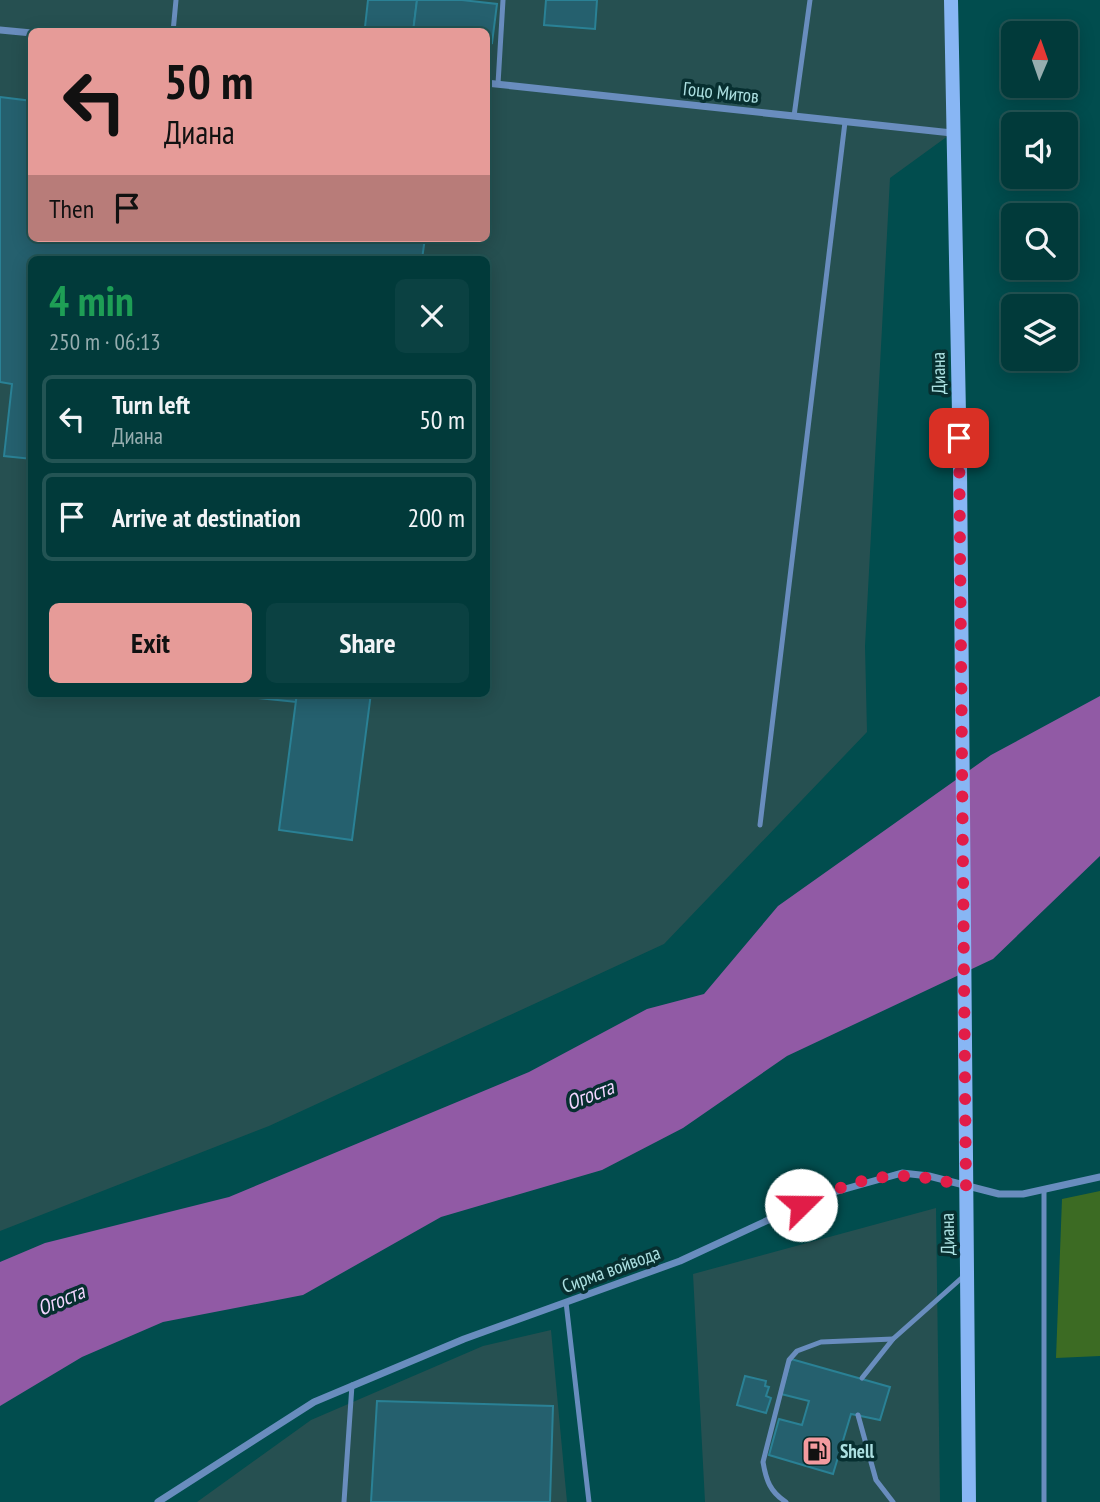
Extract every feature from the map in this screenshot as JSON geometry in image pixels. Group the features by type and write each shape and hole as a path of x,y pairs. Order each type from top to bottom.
{"main road":[{"name":"Диана","path":"951,0 960,466 969,1502"}],"street":[{"path":"0,30 28,33"},
{"name":"Гоцо Митов","path":"490,83 952,134"},
{"name":"Сирма войвода","path":"158,1502 314,1402 566,1302 680,1261 820,1196 902,1173 929,1176 999,1194 1044,1191 1100,1177"}],"lane":[{"path":"173,28 176,0"},
{"path":"498,84 503,0"},
{"path":"794,116 810,0"},
{"path":"760,825 845,122"},
{"path":"1044,1191 1044,1502"},
{"path":"862,1378 893,1339 967,1273"},
{"path":"566,1302 589,1502"},
{"path":"786,1502 776,1496 766,1479 763,1462 789,1360 807,1345 893,1339"},
{"path":"344,1502 352,1385"},
{"path":"858,1415 876,1480 893,1502"}],"shaded area":[{"path":"0,0 951,0 952,133 890,178 865,646 867,732 664,944 269,1126 0,1231"},
{"path":"936,1208 940,1502 705,1502 693,1274"},
{"path":"551,1330 567,1502 197,1502 311,1420 483,1346"}],"green space":[{"path":"1100,1191 1100,1356 1056,1358 1062,1199"}],"water":[{"name":"Огоста","path":"1100,696 1100,856 993,959 787,1056 683,1128 602,1170 441,1217 303,1295 163,1322 82,1357 0,1406 0,1262 45,1243 229,1197 529,1072 647,1009 704,994 778,906 991,755"}],"building":[{"path":"368,0 417,0 414,28 365,27"},
{"path":"417,0 462,0 497,4 492,43 490,28 414,28"},
{"path":"546,0 597,0 595,29 544,25"},
{"path":"0,97 28,100 28,242 424,242 422,256 28,256 28,459 4,456 12,384 0,382"},
{"path":"259,697 297,697 296,702"},
{"path":"296,697 370,697 352,840 279,830"},
{"path":"791,1359 890,1387 880,1420 851,1414 833,1474 769,1455 779,1419 802,1425 809,1401 781,1394"},
{"path":"745,1376 766,1381 765,1386 769,1387 766,1396 771,1398 766,1413 737,1405"},
{"path":"377,1401 553,1406 550,1502 371,1502"}],"place":[{"name":"Shell","path":"817,1451"}],"route":[{"path":"801,1205 859,1183 902,1173 929,1176 966,1187 959,438"}]}
